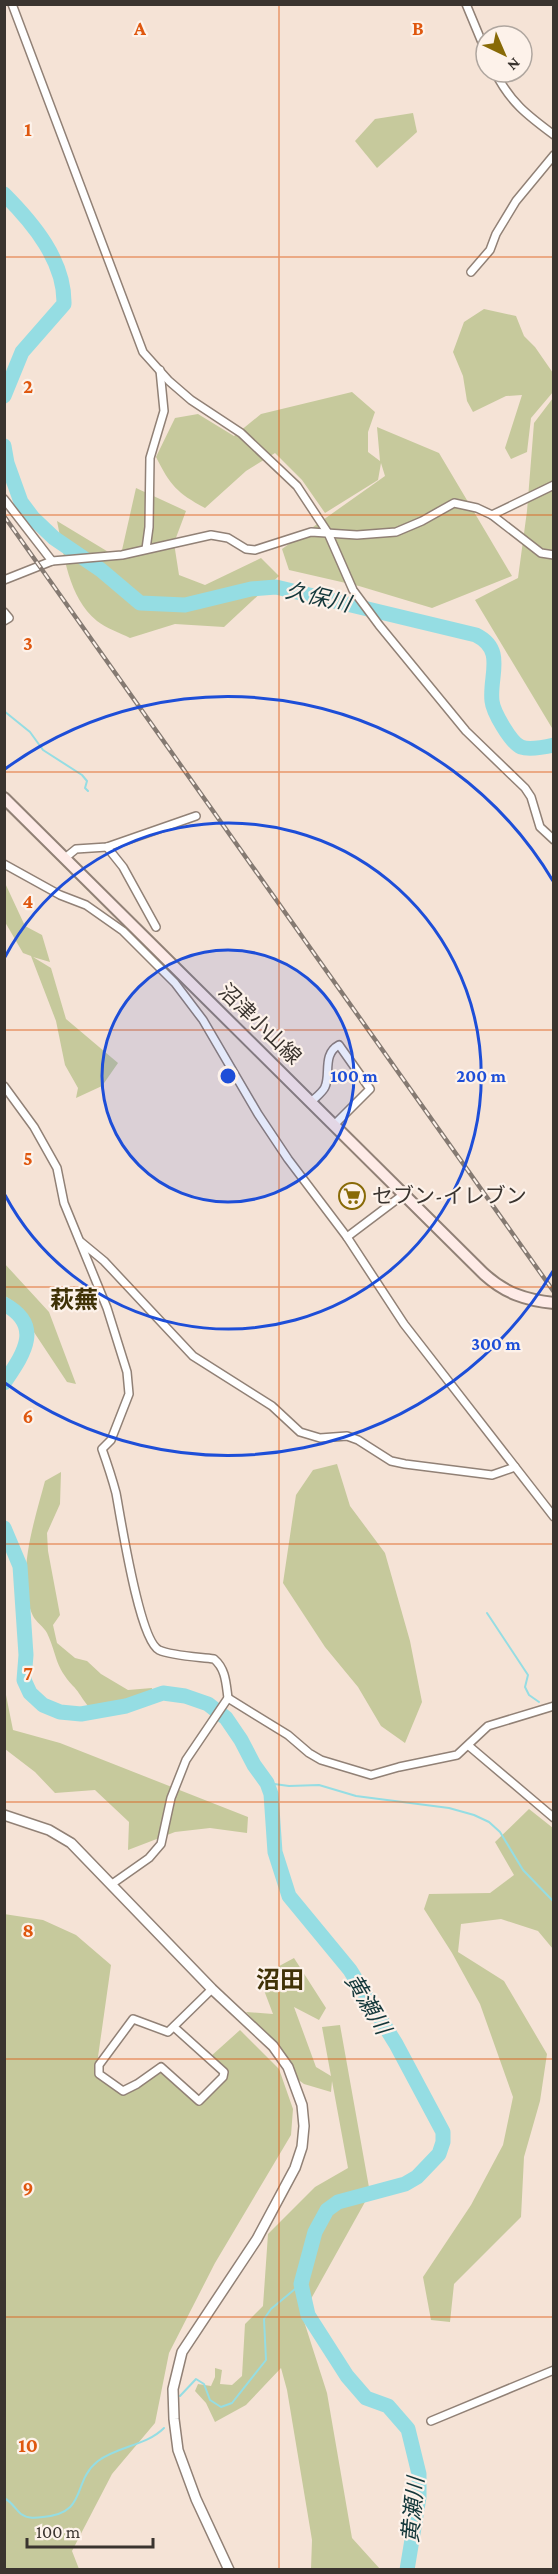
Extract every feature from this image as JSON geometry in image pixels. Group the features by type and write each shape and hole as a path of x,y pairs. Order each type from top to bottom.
{"main road":[{"name":"沼津小山線","path":"4,798 65,858 179,980 311,1102 483,1274 502,1289 530,1301 554,1303"}],"street":[{"path":"12,4 143,352 198,405 241,433 297,486 328,533 353,590 466,731 525,788 531,797 540,827 554,840"},
{"path":"465,4 474,25"},
{"path":"502,84 510,98 523,112 554,135"},
{"path":"471,272 490,250 495,234 516,201 554,155"},
{"path":"146,549 150,507 150,458 164,411 160,370"},
{"path":"492,515 554,485"},
{"path":"4,499 52,561"},
{"path":"4,580 52,561 98,555 122,555 211,535 228,538 246,549 255,550 311,532 374,535 396,532 422,522 454,503 477,508 492,515 541,553 554,555"},
{"path":"4,612 9,618 4,621"},
{"path":"65,858 76,849 106,847 196,816"},
{"path":"106,847 123,867 156,927"},
{"path":"4,864 95,912 123,931 179,980 264,1123 347,1237 404,1324 554,1517"},
{"path":"311,1102 326,1086 326,1070 332,1051 339,1045 370,1089 334,1125"},
{"path":"4,1086 34,1127 57,1168 64,1203 107,1308 129,1382 129,1394 111,1440 102,1449 115,1490 132,1582 143,1620 153,1645 160,1651 214,1659 220,1664 225,1678 227,1700 186,1760 171,1798 161,1844 149,1858 112,1884"},
{"path":"347,1237 404,1194"},
{"path":"80,1241 104,1261 192,1356 272,1406 300,1432 320,1438 347,1436 358,1440 391,1461 405,1464 492,1475 514,1467"},
{"path":"227,1700 288,1735 321,1760 371,1775 457,1755 488,1726 554,1706"},
{"path":"469,1746 554,1818"},
{"path":"4,1815 49,1830 71,1843 212,1989 273,2046 288,2067 302,2105 304,2126 302,2147 287,2184 257,2239 182,2352 173,2389 178,2450 196,2499 229,2570"},
{"path":"174,2027 224,2072 223,2077 199,2101 161,2067 123,2091 99,2074 99,2065 133,2019 168,2032 212,1989"},
{"path":"431,2421 554,2370"}],"green space":[{"path":"413,113 417,132 377,168 355,141 375,119"},
{"path":"484,309 516,316 524,336 535,347 553,373 553,392 531,418 527,452 511,459 505,448 522,395 506,396 473,412 467,401 463,376 453,352 464,322"},
{"path":"352,392 375,412 368,432 368,452 380,461 377,427 439,453 512,576 432,608 359,586 289,570 282,549 385,476 381,463 378,480 325,513 302,480 275,453 246,471 205,508 175,487 156,457 175,418 198,414 234,436 261,414"},
{"path":"553,398 552,728 475,600 518,578 527,511 534,423"},
{"path":"136,488 186,511 174,543 179,575 205,585 261,558 279,576 224,627 175,624 130,638 101,624 87,611 73,588 57,521 120,559"},
{"path":"5,883 25,926 42,935 50,962 33,957 51,968 66,1019 118,1063 102,1086 76,1098 78,1088 65,1065 56,1021 31,956 23,953 5,922"},
{"path":"4,1263 49,1312 76,1384 67,1382 14,1302 5,1296"},
{"path":"337,1464 350,1506 385,1553 410,1641 422,1702 405,1743 381,1726 358,1687 325,1647 283,1583 296,1495 313,1470"},
{"path":"61,1472 60,1504 47,1533 48,1551 60,1615 53,1625 57,1643 75,1658 87,1661 101,1674 128,1690 152,1688 151,1697 114,1709 99,1711 88,1706 62,1672 47,1633 33,1616 28,1601 26,1566 36,1513 45,1481"},
{"path":"4,1685 13,1730 60,1743 248,1817 247,1833 210,1828 175,1832 128,1850 129,1822 95,1790 55,1793 35,1772 5,1749"},
{"path":"529,1809 553,1828 553,1949 538,1931 501,1919 461,1924 458,1952 504,1981 547,2054 540,2101 524,2157 521,2217 454,2284 450,2322 431,2320 423,2277 471,2205 503,2145 513,2097 480,2004 424,1909 429,1894 490,1893 514,1875 495,1842"},
{"path":"4,1914 43,1920 76,1935 111,1965 96,2071 123,2091 161,2067 199,2101 224,2072 210,2057 240,2030 279,2069 293,2109 291,2135 215,2263 169,2353 155,2423 112,2474 72,2551 79,2569 5,2569"},
{"path":"294,1958 326,2008 319,2020 294,2007 316,2067 331,2076 322,2027 340,2025 370,2193 302,2315 327,2393 352,2538 380,2569 311,2569 312,2540 287,2390 281,2368 246,2405 215,2422 206,2403 195,2391 198,2384 211,2386 215,2377 215,2368 222,2370 220,2384 232,2385 242,2376 245,2324 263,2306 268,2234 315,2187 348,2168 332,2081 331,2092 304,2084 292,2075 290,2061 246,2012 273,2014 259,1977"}],"waterway":[{"name":"久保川","path":"4,194 36,230 53,258 63,288 64,304 22,352 4,396"},
{"name":"久保川","path":"4,446 7,463 21,502 33,518 54,538 101,570 140,603 185,605 251,589 276,587 476,635 491,648 494,664 492,701 503,727 521,747 537,748 554,745"},
{"path":"4,711 30,732 43,750 82,775 87,781 85,788 88,791"},
{"name":"黄瀬川","path":"4,1304 17,1313 24,1322 27,1332 23,1352 4,1383"},
{"name":"黄瀬川","path":"4,1528 20,1566 26,1655 24,1680 30,1693 43,1705 60,1712 81,1714 126,1706 163,1693 185,1696 208,1704 226,1718 267,1783 271,1794 275,1852 289,1896 350,1970 396,2044 443,2132 439,2154 417,2177 405,2184 338,2202 327,2210 315,2232 301,2284 308,2315 347,2376 366,2398 388,2406 408,2429 419,2474 419,2497 407,2570"},
{"path":"487,1613 528,1675 525,1687 529,1695 539,1702"},
{"path":"267,1783 289,1786 319,1785 356,1796 449,1808 474,1815 489,1822 500,1832 523,1870 554,1902"},
{"path":"180,2396 196,2379 204,2384 210,2400 221,2407 232,2403 266,2360 264,2319 271,2309 301,2284"},
{"path":"4,2498 26,2517 38,2518 67,2510 78,2495 84,2478 98,2461 114,2452 149,2439 164,2428"}],"railway":[{"path":"4,516 554,1292"}],"place":[{"name":"セブン-イレブン","path":"352,1196"}],"district":[{"name":"萩蕪","path":"74,1299"},
{"name":"沼田","path":"280,1979"}]}
